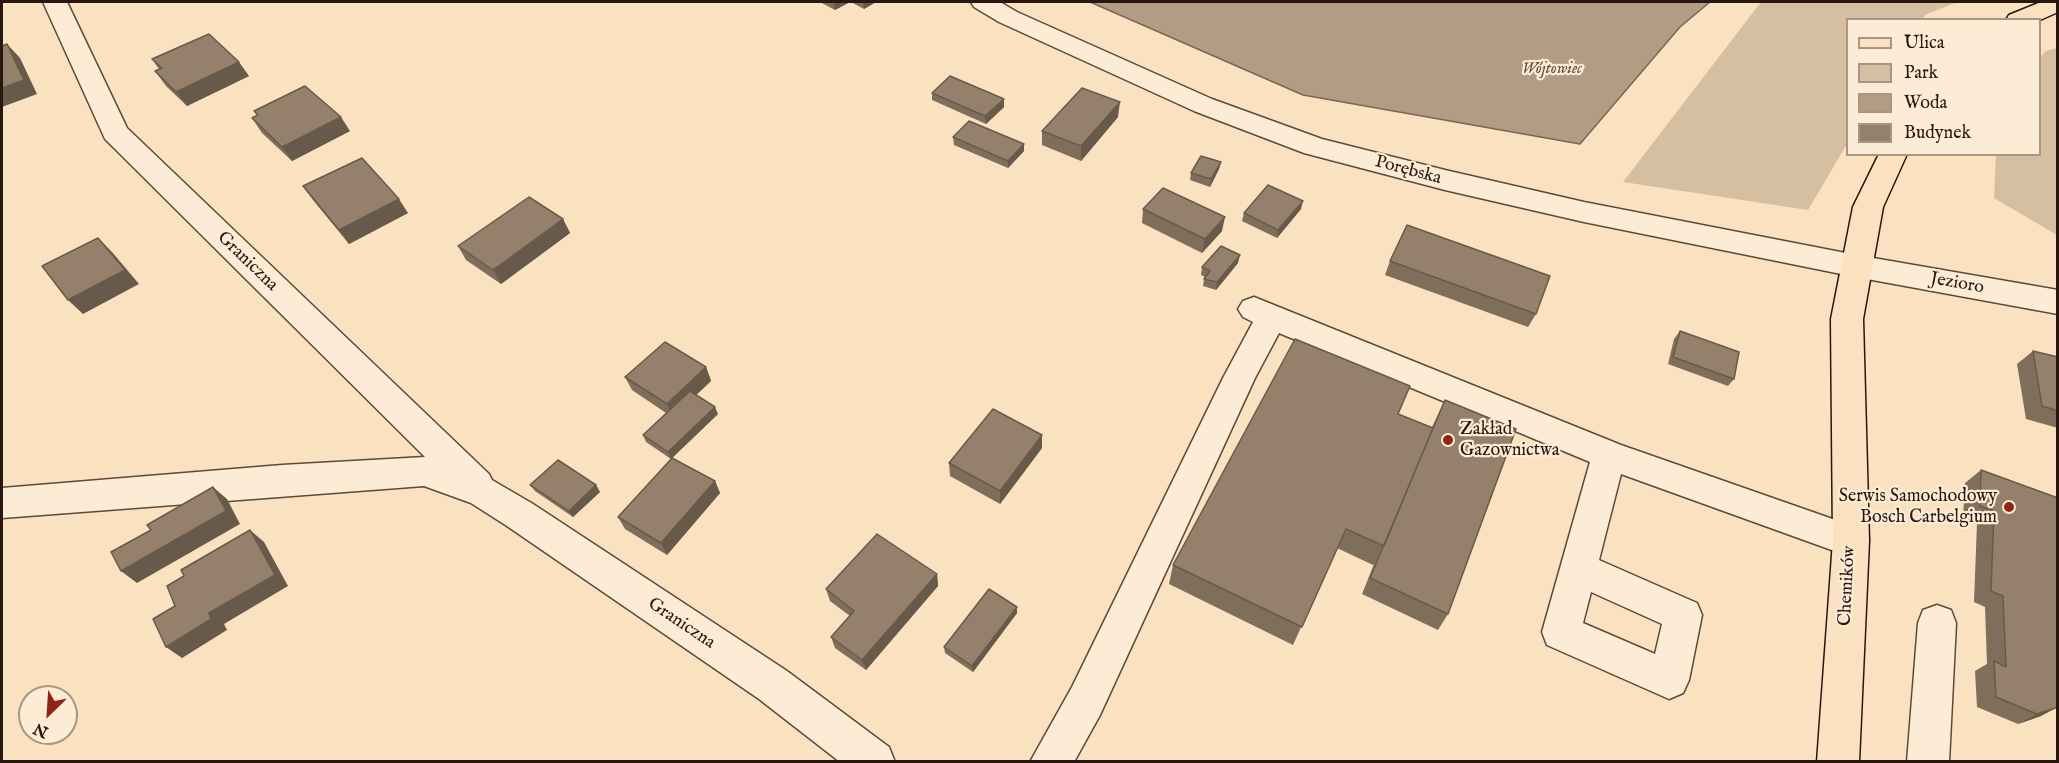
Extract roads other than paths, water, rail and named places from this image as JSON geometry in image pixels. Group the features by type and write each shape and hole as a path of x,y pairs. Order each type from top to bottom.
{"main road":[{"path":"2023,18 2058,3"},
{"name":"Chemików","path":"1838,762 1851,540 1847,319 1868,207 1892,156"}],"street":[{"name":"Graniczna","path":"55,2 115,133 484,492 773,686 874,762"},
{"name":"Porębska","path":"983,2 1008,17 1203,105 1314,146 1445,180 1584,212 1856,266"},
{"name":"Jezioro","path":"1856,266 2058,302"},
{"path":"1051,762 1086,701 1239,378 1263,313 1609,455 1851,540"},
{"path":"1578,568 1609,455"},
{"name":"Graniczna","path":"2,503 424,471 484,492"},
{"path":"1928,762 1937,623"}],"water":[{"name":"Wójtowiec","path":"1090,2 1710,2 1680,27 1580,144 1303,95"}],"place":[{"name":"Zakład Gazownictwa","path":"1448,440"},
{"name":"Serwis Samochodowy Bosch Carbelgium","path":"2009,507"}]}
